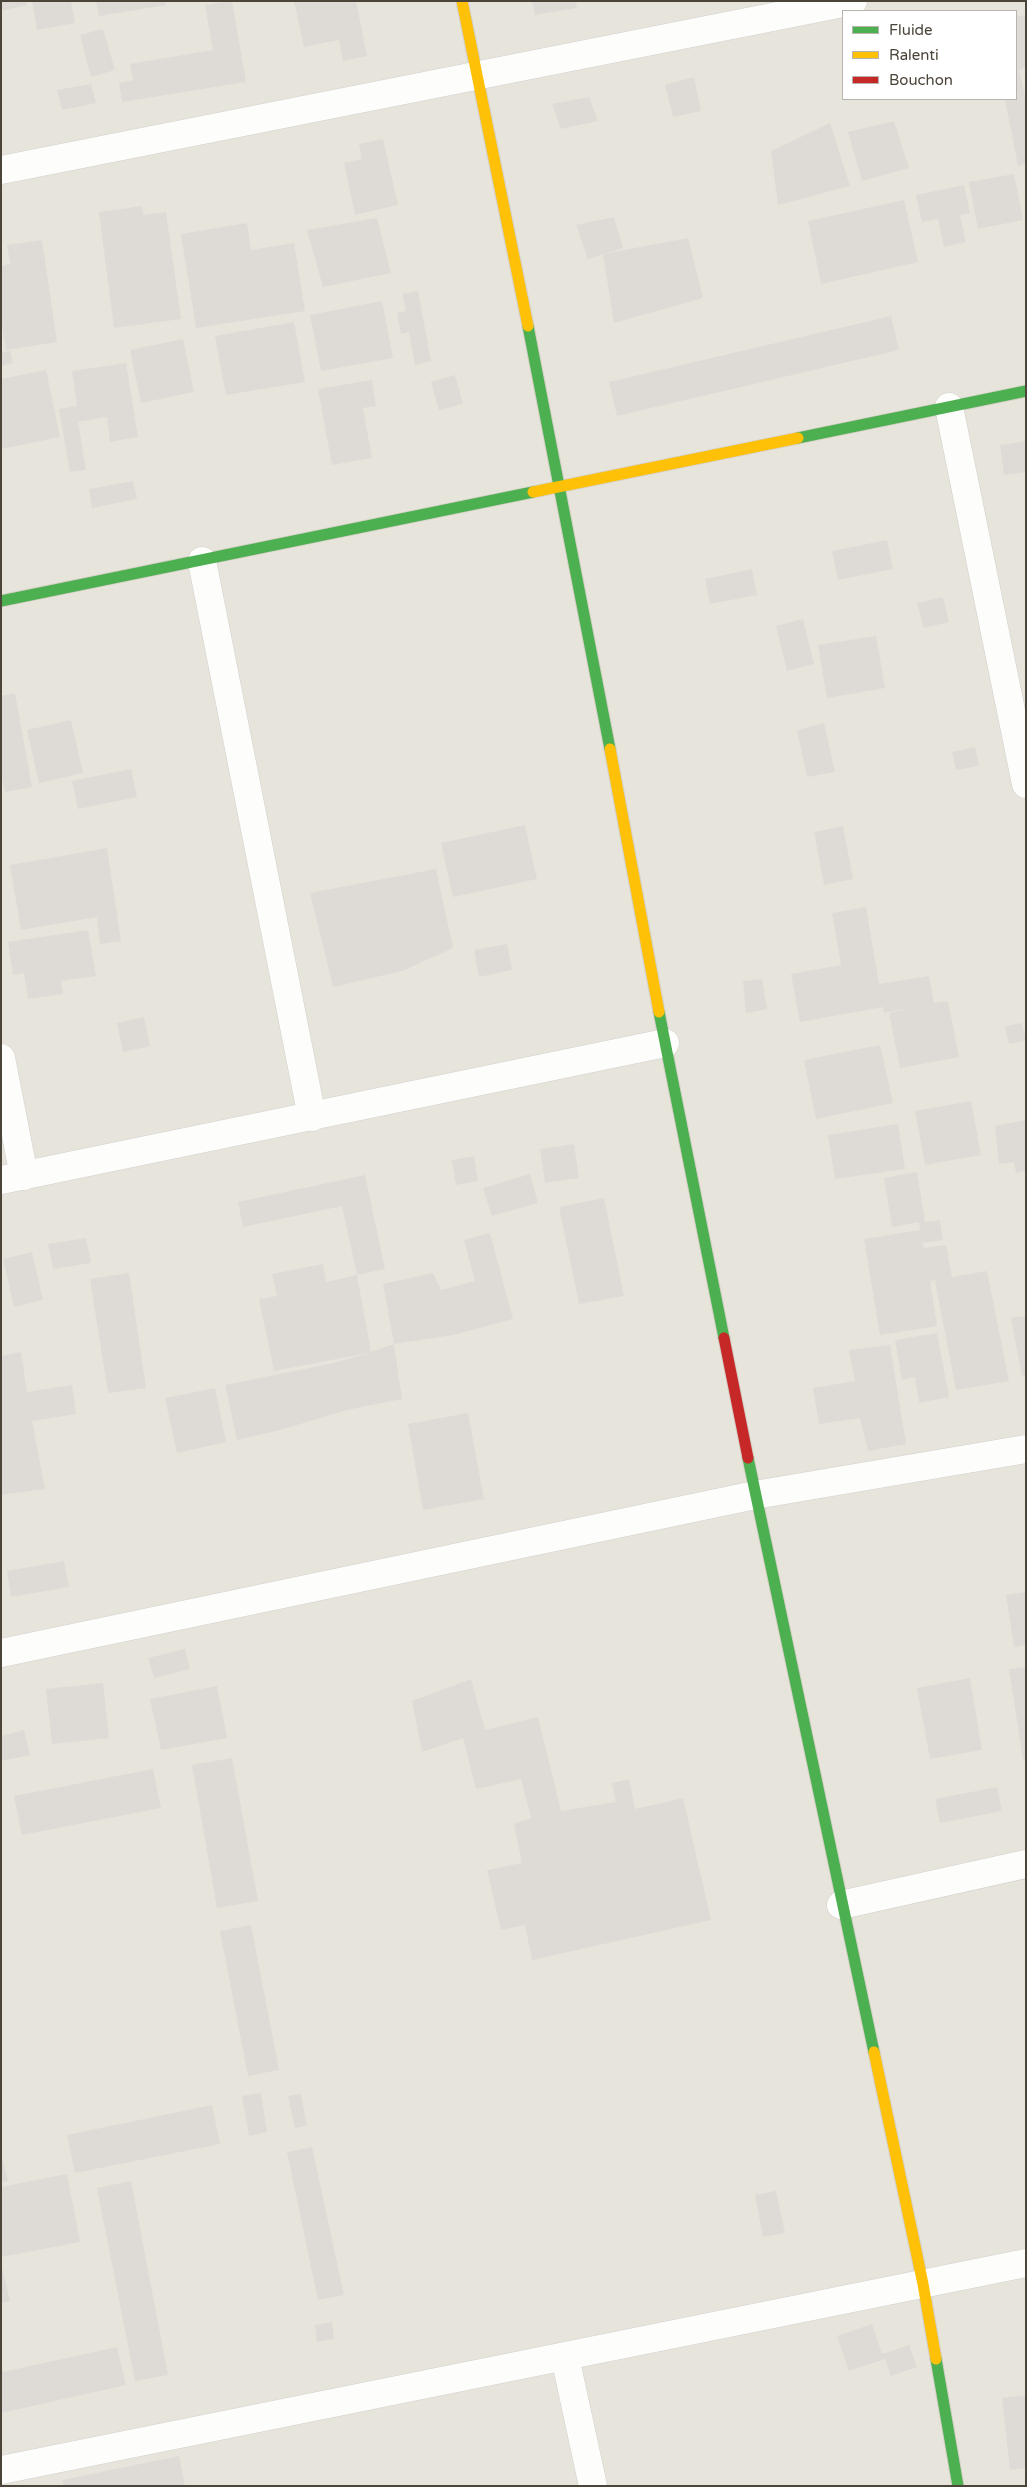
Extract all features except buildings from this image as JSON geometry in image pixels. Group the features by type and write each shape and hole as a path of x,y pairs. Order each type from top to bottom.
{"street":[{"path":"462,1 561,487 665,1043 755,1495 923,2284 958,2486"},
{"path":"1,170 478,77 853,1"},
{"path":"1,601 1026,391"},
{"path":"949,407 1026,784"},
{"path":"202,561 312,1117"},
{"path":"1,1058 13,1178 665,1043"},
{"path":"1,1653 755,1495 1026,1449"},
{"path":"841,1905 1026,1864"},
{"path":"1,2470 1026,2263"},
{"path":"564,2357 594,2486"}],"shaded area":[{"path":"1,1 1026,1 1026,2486 1,2486"}],"traffic: fast":[{"path":"528,326 610,749"},
{"path":"798,438 1026,391"},
{"path":"1,601 533,492"},
{"path":"659,1012 724,1338"},
{"path":"748,1458 874,2052"},
{"path":"936,2359 958,2486"}],"traffic: slow":[{"path":"462,1 528,326"},
{"path":"533,492 798,438"},
{"path":"610,749 659,1012"},
{"path":"874,2052 923,2284 936,2359"}],"traffic: jam":[{"path":"724,1338 748,1458"}]}
